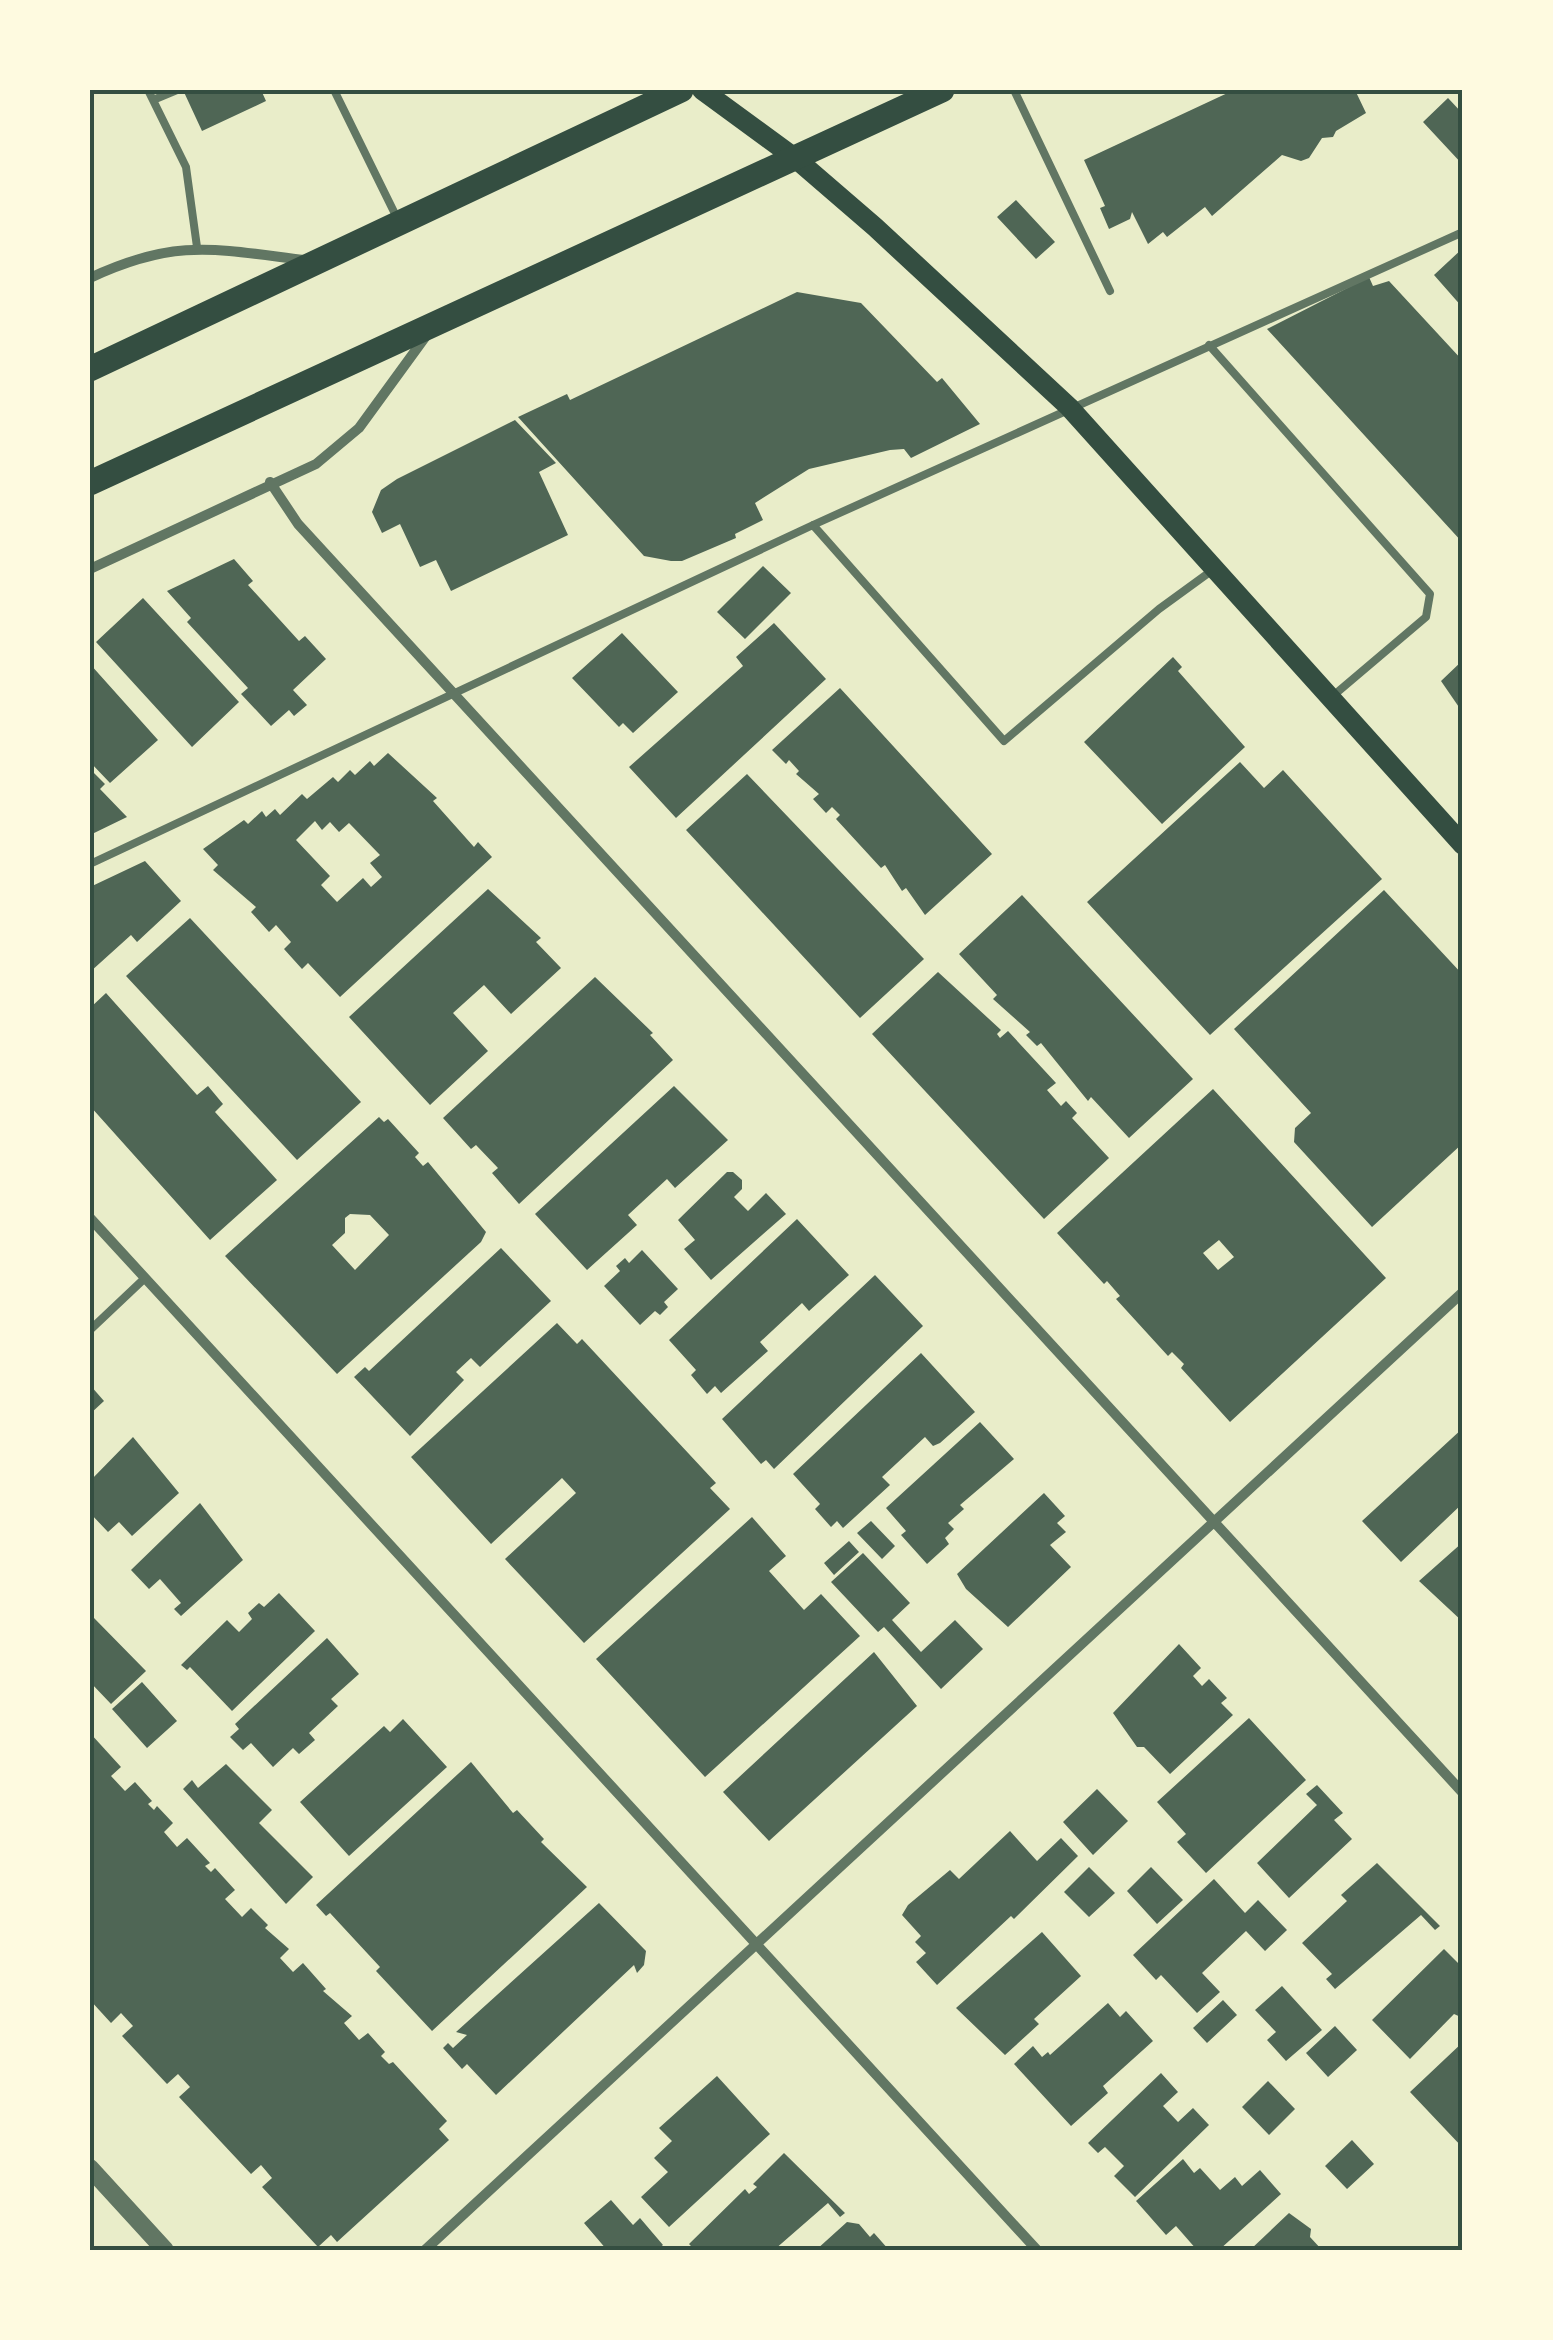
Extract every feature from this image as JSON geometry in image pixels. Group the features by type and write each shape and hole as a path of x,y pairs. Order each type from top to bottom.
{"main road":[{"path":"90,369 681,90"},
{"path":"702,90 796,158 1068,408 1463,845"},
{"path":"90,483 942,90"}],"street":[{"path":"90,278 144,256 197,247 316,262"},
{"path":"90,569 270,482 316,464 358,428 436,323"},
{"path":"270,482 298,524 1463,1793"},
{"path":"90,1218 1036,2250"},
{"path":"425,2250 1463,1292"},
{"path":"90,2168 164,2250"}],"lane":[{"path":"148,90 186,167 197,247"},
{"path":"154,100 177,90"},
{"path":"334,90 400,223"},
{"path":"1014,90 1110,291"},
{"path":"90,864 813,524 1463,232"},
{"path":"1209,345 1430,594 1426,617 1330,698"},
{"path":"813,524 1004,741 1159,609 1214,569"},
{"path":"90,1330 145,1278"}],"building":[{"path":"183,90 261,90 266,101 202,131"},
{"path":"1234,90 1355,90 1366,113 1336,131 1333,137 1322,138 1309,158 1301,161 1282,155 1212,216 1205,207 1167,237 1163,232 1148,244 1132,212 1130,219 1109,229 1100,208 1105,206 1084,160"},
{"path":"1448,98 1463,114 1463,165 1423,122"},
{"path":"1016,200 1055,242 1036,259 997,217"},
{"path":"1463,248 1463,308 1434,275"},
{"path":"1369,277 1373,286 1389,281 1463,361 1463,543 1267,329"},
{"path":"797,292 861,303 937,382 942,378 980,424 911,458 904,449 890,450 809,469 755,503 763,520 735,534 736,538 682,561 671,561 644,556 518,417 567,394 570,400"},
{"path":"515,420 556,463 539,472 568,535 451,591 436,560 420,567 400,524 382,533 372,512 381,490 397,479"},
{"path":"234,559 253,581 248,585 299,641 305,636 326,659 293,690 307,705 294,716 289,710 271,726 241,694 248,688 187,622 191,618 167,591"},
{"path":"763,566 791,593 745,639 717,612"},
{"path":"143,598 239,702 192,747 96,642"},
{"path":"774,623 826,679 676,818 629,767 743,666 736,657"},
{"path":"622,633 678,692 633,733 623,723 619,727 572,678"},
{"path":"1173,657 1182,667 1178,671 1245,747 1162,824 1084,742"},
{"path":"1463,660 1463,713 1441,681"},
{"path":"90,664 158,740 110,783 90,762"},
{"path":"840,688 992,854 925,915 885,865 881,868 836,819 840,815 832,807 826,813 813,799 819,794 796,774 799,771 789,760 786,764 772,750"},
{"path":"388,753 437,798 433,801 474,847 478,842 492,857 340,997 308,963 302,969 284,949 291,942 276,925 269,932 251,912 256,907 213,870 218,865 203,849 244,820 248,824 262,811 266,817 275,809 280,815 302,794 307,799 333,777 338,782 350,770 355,775 370,761 374,766","holes":["315,821 322,830 330,822 339,832 349,823 380,855 370,863 382,877 371,887 363,878 337,902 321,885 330,876 296,840"]},
{"path":"1240,762 1264,788 1283,770 1382,879 1210,1035 1087,902"},
{"path":"90,769 105,784 100,789 127,817 90,835"},
{"path":"747,774 924,959 860,1018 686,830"},
{"path":"145,861 181,901 137,942 131,935 90,972 90,887"},
{"path":"488,889 541,938 536,942 561,968 511,1014 484,985 453,1013 488,1051 430,1105 349,1017"},
{"path":"1384,890 1463,975 1463,1143 1372,1227 1294,1142 1295,1128 1311,1113 1234,1029"},
{"path":"1022,895 1193,1079 1129,1138 1091,1097 1088,1101 1041,1043 1037,1046 1026,1035 1030,1032 993,999 997,995 959,954"},
{"path":"190,918 361,1102 297,1160 126,976"},
{"path":"938,972 1001,1030 997,1034 1000,1038 1008,1031 1056,1083 1047,1090 1061,1106 1066,1101 1077,1113 1072,1118 1109,1158 1044,1219 872,1034"},
{"path":"595,977 653,1033 650,1035 673,1060 519,1204 492,1173 498,1168 476,1145 471,1149 443,1118"},
{"path":"106,993 197,1095 208,1086 223,1104 215,1112 277,1180 210,1240 90,1106 90,1008"},
{"path":"674,1086 728,1140 675,1188 667,1179 628,1215 637,1225 587,1270 535,1214"},
{"path":"1213,1089 1386,1278 1230,1422 1181,1368 1184,1364 1172,1352 1168,1356 1116,1299 1120,1296 1107,1281 1104,1284 1057,1233","holes":["1219,1240 1234,1257 1218,1270 1203,1253"]},
{"path":"379,1117 384,1122 388,1119 419,1153 415,1157 423,1166 428,1162 486,1232 481,1242 337,1374 225,1256","holes":["350,1214 370,1215 389,1235 355,1270 332,1245 345,1233 345,1218"]},
{"path":"727,1172 742,1180 742,1189 734,1197 748,1211 766,1193 786,1214 711,1280 684,1249 695,1240 678,1220"},
{"path":"797,1219 849,1275 809,1311 802,1303 760,1342 768,1351 721,1393 715,1386 707,1394 691,1375 696,1370 669,1340"},
{"path":"501,1248 551,1301 480,1367 471,1358 456,1372 464,1380 410,1436 354,1377 365,1367 369,1371"},
{"path":"642,1250 678,1289 664,1302 668,1307 660,1315 655,1311 640,1325 604,1286 620,1271 616,1266 625,1258 629,1263"},
{"path":"875,1275 923,1326 774,1469 766,1460 761,1464 722,1419"},
{"path":"557,1323 577,1344 582,1339 716,1483 710,1488 730,1509 584,1643 505,1559 576,1493 562,1478 491,1544 411,1457"},
{"path":"921,1353 975,1412 940,1443 933,1446 925,1437 882,1477 890,1485 843,1528 837,1521 831,1527 815,1509 820,1504 793,1474"},
{"path":"90,1385 104,1401 90,1414"},
{"path":"980,1422 1014,1459 960,1505 964,1509 948,1523 954,1529 945,1538 949,1544 927,1564 901,1535 906,1531 886,1508"},
{"path":"1463,1428 1463,1503 1401,1562 1362,1521"},
{"path":"133,1437 179,1493 132,1536 119,1522 108,1532 90,1513 90,1481"},
{"path":"1044,1493 1065,1516 1057,1523 1066,1532 1050,1545 1071,1567 1008,1627 966,1589 957,1574"},
{"path":"200,1503 243,1560 181,1616 174,1609 181,1603 160,1579 149,1589 131,1570"},
{"path":"752,1517 786,1556 769,1571 804,1610 821,1594 860,1636 705,1777 596,1659"},
{"path":"871,1521 895,1546 882,1559 857,1533"},
{"path":"849,1541 859,1552 834,1575 824,1563"},
{"path":"1463,1542 1463,1622 1419,1581"},
{"path":"863,1553 910,1603 892,1620 921,1652 955,1620 983,1649 941,1689 884,1627 878,1632 831,1582"},
{"path":"279,1593 315,1631 232,1711 190,1667 187,1670 181,1665 227,1620 239,1632 252,1619 248,1613 259,1603 264,1607"},
{"path":"94,1618 146,1671 111,1704 90,1682 90,1622"},
{"path":"327,1638 359,1674 331,1699 338,1706 309,1733 315,1740 299,1754 293,1748 273,1767 251,1743 243,1750 230,1737 239,1729 235,1724"},
{"path":"1179,1644 1201,1668 1193,1676 1202,1686 1209,1679 1227,1698 1221,1703 1233,1715 1170,1774 1144,1747 1137,1747 1113,1713"},
{"path":"874,1652 917,1706 769,1841 723,1792"},
{"path":"142,1682 177,1721 147,1748 112,1709"},
{"path":"1249,1718 1306,1780 1206,1873 1177,1842 1186,1834 1157,1802"},
{"path":"403,1719 447,1767 349,1856 300,1802 384,1726 390,1732"},
{"path":"90,1733 121,1767 111,1776 125,1791 135,1782 152,1801 148,1804 154,1810 157,1806 173,1823 164,1832 177,1847 187,1838 210,1863 205,1866 211,1872 215,1868 235,1890 225,1899 242,1917 251,1908 268,1925 265,1928 289,1949 280,1958 293,1972 303,1963 326,1989 323,1991 352,2016 344,2023 359,2040 368,2033 385,2052 381,2056 389,2064 393,2062 447,2121 439,2129 449,2140 337,2242 331,2235 318,2247 262,2187 272,2178 261,2165 251,2174 179,2097 190,2087 178,2074 167,2084 122,2036 133,2026 121,2013 111,2023 90,2000"},
{"path":"471,1762 513,1813 517,1810 544,1839 541,1842 587,1887 432,2031 376,1971 380,1967 330,1913 326,1916 316,1905"},
{"path":"226,1764 272,1810 259,1823 313,1877 286,1904 183,1789 192,1780 198,1788"},
{"path":"1317,1785 1343,1813 1334,1820 1352,1839 1289,1898 1257,1863 1317,1805 1306,1794"},
{"path":"1097,1789 1128,1821 1093,1855 1063,1822"},
{"path":"1010,1831 1037,1861 1061,1838 1078,1856 1014,1919 1011,1916 937,1985 916,1962 926,1953 915,1942 921,1936 902,1915 908,1905 950,1870 959,1879"},
{"path":"1377,1863 1440,1926 1435,1930 1421,1915 1335,1989 1326,1979 1332,1974 1302,1943 1347,1901 1341,1895"},
{"path":"1089,1867 1115,1893 1089,1917 1064,1892"},
{"path":"1151,1867 1183,1900 1157,1924 1127,1891"},
{"path":"1214,1879 1245,1913 1258,1900 1287,1930 1265,1951 1246,1931 1202,1973 1220,1992 1197,2013 1161,1975 1156,1980 1133,1955"},
{"path":"599,1903 646,1951 644,1965 637,1973 634,1965 496,2095 467,2064 462,2069 443,2048 448,2043 453,2048 467,2035 456,2032"},
{"path":"1042,1932 1081,1976 1034,2019 1039,2024 1005,2055 956,2008"},
{"path":"1444,1949 1463,1968 1463,2018 1454,2014 1410,2059 1372,2020"},
{"path":"1282,1986 1322,2030 1286,2061 1267,2040 1276,2032 1255,2010"},
{"path":"1223,2000 1237,2015 1207,2043 1193,2028"},
{"path":"1108,2003 1120,2017 1126,2011 1153,2041 1103,2086 1108,2093 1071,2126 1014,2064 1033,2046 1042,2057 1048,2052 1050,2055"},
{"path":"1335,2026 1357,2050 1328,2077 1306,2053"},
{"path":"1463,2042 1463,2148 1410,2092"},
{"path":"1161,2073 1178,2092 1163,2106 1178,2122 1193,2108 1209,2125 1135,2197 1114,2176 1124,2166 1105,2147 1098,2153 1088,2143"},
{"path":"717,2076 770,2134 669,2227 641,2197 668,2172 654,2158 672,2141 659,2128"},
{"path":"1268,2081 1295,2109 1269,2135 1242,2107"},
{"path":"1352,2140 1374,2164 1347,2189 1325,2166"},
{"path":"784,2153 845,2213 840,2217 828,2203 774,2250 695,2250 689,2244 745,2189 749,2194 757,2187 753,2184"},
{"path":"1183,2159 1194,2173 1200,2168 1220,2190 1235,2177 1242,2186 1260,2170 1281,2194 1219,2250 1197,2250 1176,2226 1166,2235 1136,2201"},
{"path":"611,2200 633,2225 640,2218 663,2245 657,2250 607,2250 584,2223"},
{"path":"1289,2213 1311,2229 1310,2237 1322,2250 1250,2250"},
{"path":"847,2222 859,2224 870,2237 874,2233 889,2250 816,2250"}]}
